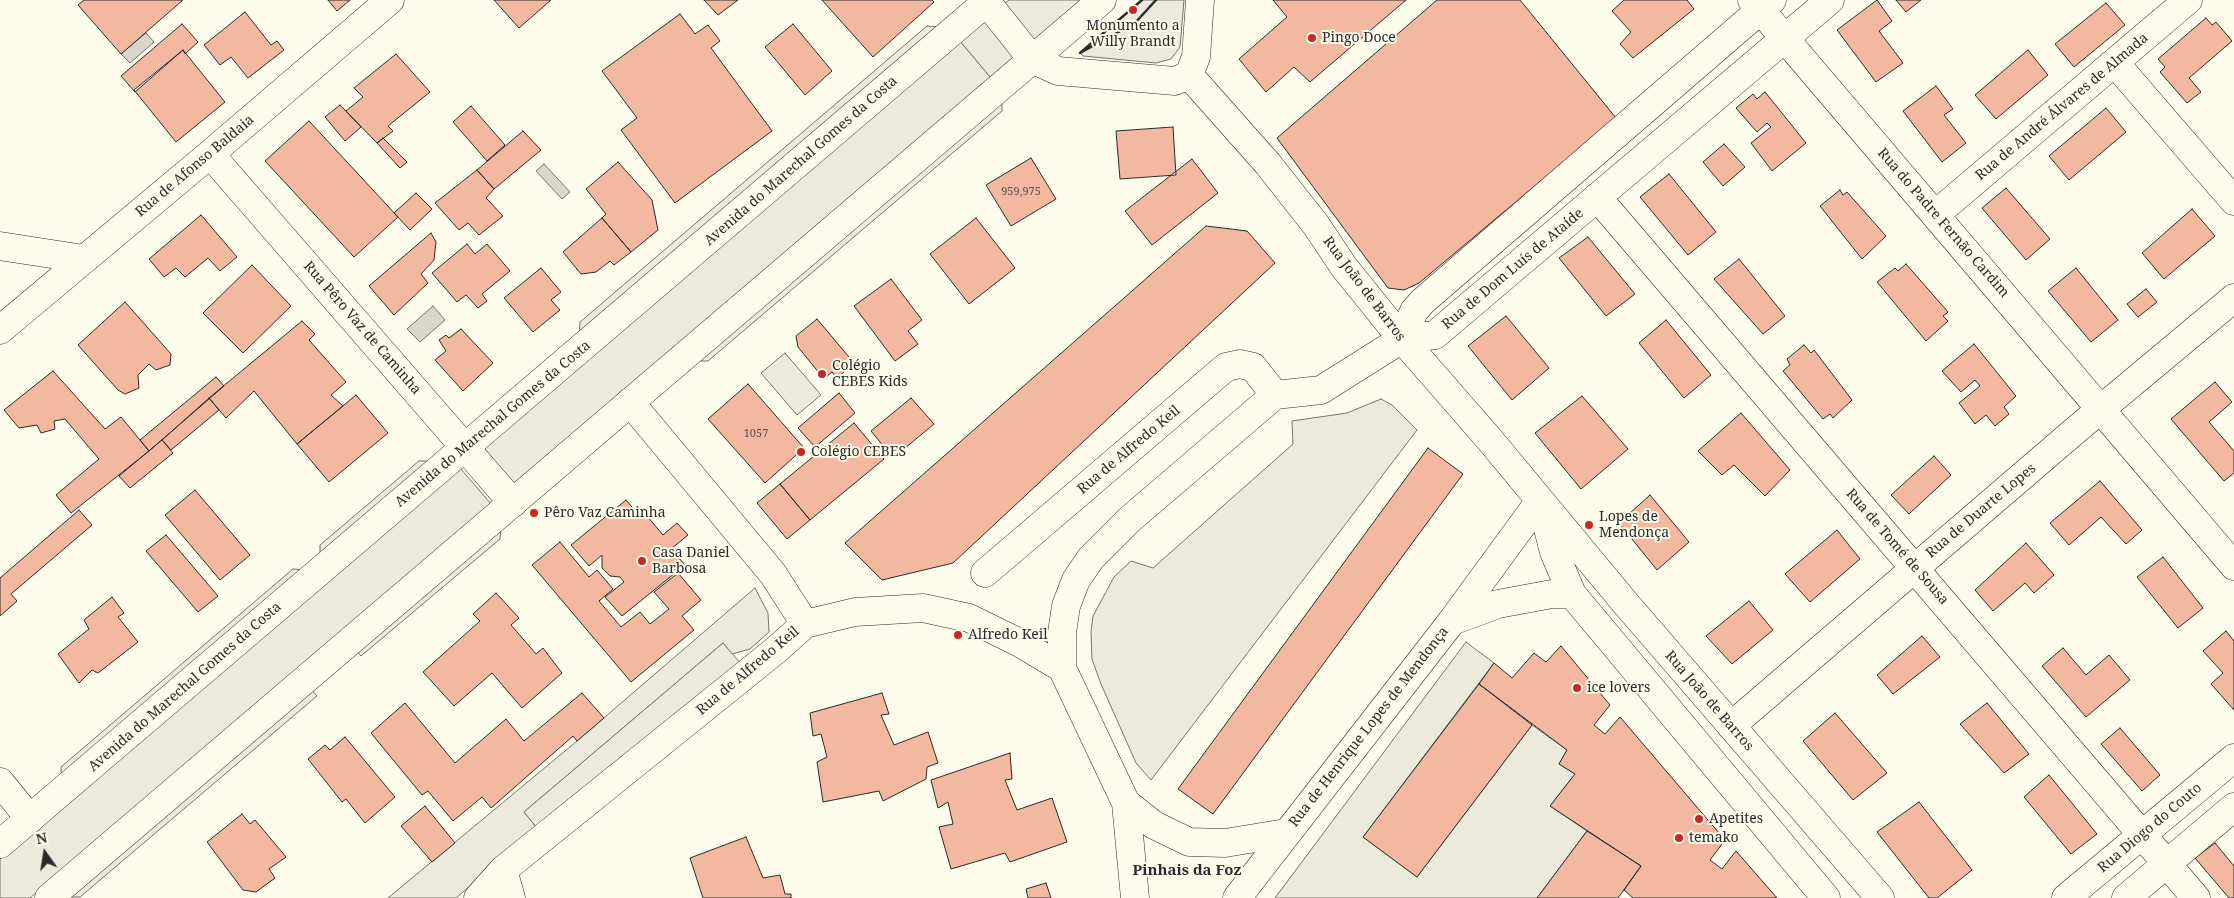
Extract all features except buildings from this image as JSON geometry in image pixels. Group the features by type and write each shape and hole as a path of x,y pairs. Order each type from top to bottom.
{"street":[{"name":"Rua de Afonso Baldaia","path":"0,330 390,0"},
{"path":"49,898 1102,0"},
{"path":"1032,59 1058,71 1070,73 1175,81 1190,75 1196,57 1200,0"},
{"name":"Rua de Dom Luís de Ataíde","path":"1402,339 1435,335 1830,0"},
{"name":"Rua de André Álvares de Almada","path":"1936,214 2188,0"},
{"name":"Avenida do Marechal Gomes da Costa","path":"0,844 986,1 1032,59"},
{"path":"1135,898 1126,803 1062,668 1062,633 1066,606 1076,580 1091,558 1129,520 1275,395 1321,390 1402,339 1414,311 1423,301 1761,3 1784,38"},
{"name":"Rua do Padre Fernão Cardim","path":"1784,38 1936,214 2234,566"},
{"path":"2115,63 2234,201"},
{"name":"Rua João de Barros","path":"1190,75 1274,171 1316,225 1344,267 1402,339 1490,440 1539,502 1880,898"},
{"name":"Rua Pêro Vaz de Caminha","path":"210,154 513,503"},
{"name":"Rua de Tomé de Sousa","path":"1597,197 2196,898"},
{"path":"0,250 0,246 84,259"},
{"name":"Rua de Duarte Lopes","path":"1731,726 1914,568 2234,298"},
{"name":"Rua de Alfredo Keil","path":"984,573 1226,367 1240,364 1253,367 1275,395"},
{"path":"630,402 773,574 805,624"},
{"name":"Rua João de Barros","path":"1539,502 1546,518 1554,552 1572,594 1826,898"},
{"name":"Rua de Henrique Lopes de Mendonça","path":"1237,898 1452,621 1539,502"},
{"path":"1452,621 1498,604 1552,594 1572,594"},
{"name":"Rua de Alfredo Keil","path":"478,898 503,870 776,650 805,624 855,612 923,608 969,618 1020,643 1062,668"},
{"name":"Rua Diogo do Couto","path":"2066,898 2234,758"},
{"path":"0,782 30,819"},
{"name":"Rua de Henrique Lopes de Mendonça","path":"1126,803 1154,825 1189,842 1225,843 1286,833"},
{"path":"2126,898 2234,807"},
{"path":"503,870 511,898"}],"shaded area":[{"path":"1009,0 1083,0 1035,41 1003,5"},
{"path":"1142,0 1184,0 1180,47 1171,59 1156,63 1083,56 1080,53"},
{"path":"984,21 1015,58 991,78 960,41"},
{"path":"927,26 939,27 579,335 580,322"},
{"path":"146,33 154,42 130,63 121,54"},
{"path":"960,41 991,78 515,485 484,448"},
{"path":"1002,100 1002,111 708,361 697,361"},
{"path":"544,164 570,192 562,199 536,171"},
{"path":"433,306 445,320 420,342 407,329"},
{"path":"785,353 821,395 797,415 761,373"},
{"path":"1381,399 1392,405 1417,430 1151,780 1136,763 1092,659 1091,632 1093,616 1114,577 1131,561 1153,568 1293,444 1292,421 1347,413"},
{"path":"419,461 432,461 320,557 320,545"},
{"path":"460,468 491,504 30,898 0,898 0,859"},
{"path":"501,528 500,539 361,656 357,651"},
{"path":"293,569 305,570 61,778 61,767"},
{"path":"755,588 768,613 769,632 750,649 732,654 723,643 524,812 537,828 456,898 388,898 577,741"},
{"path":"1466,642 1494,663 1363,837 1417,877 1532,725 1567,750 1559,764 1575,774 1550,806 1587,831 1537,898 1275,898"},
{"path":"723,643 741,664 537,828 524,812"},
{"path":"311,689 317,696 80,897 68,897"}],"wall":[{"path":"1142,0 1080,53 1135,23 1156,0"}],"place":[{"name":"Monumento a Willy Brandt","path":"1133,10"},
{"name":"Pingo Doce","path":"1312,38"},
{"name":"Colégio CEBES Kids","path":"822,374"},
{"name":"Colégio CEBES","path":"801,452"},
{"name":"Pêro Vaz Caminha","path":"534,513"},
{"name":"Lopes de Mendonça","path":"1589,525"},
{"name":"Casa Daniel Barbosa","path":"642,561"},
{"name":"Alfredo Keil","path":"958,635"},
{"name":"ice lovers","path":"1577,688"},
{"name":"Apetites","path":"1699,819"},
{"name":"temako","path":"1679,838"}],"district":[{"name":"Pinhais da Foz","path":"1187,871"}]}
